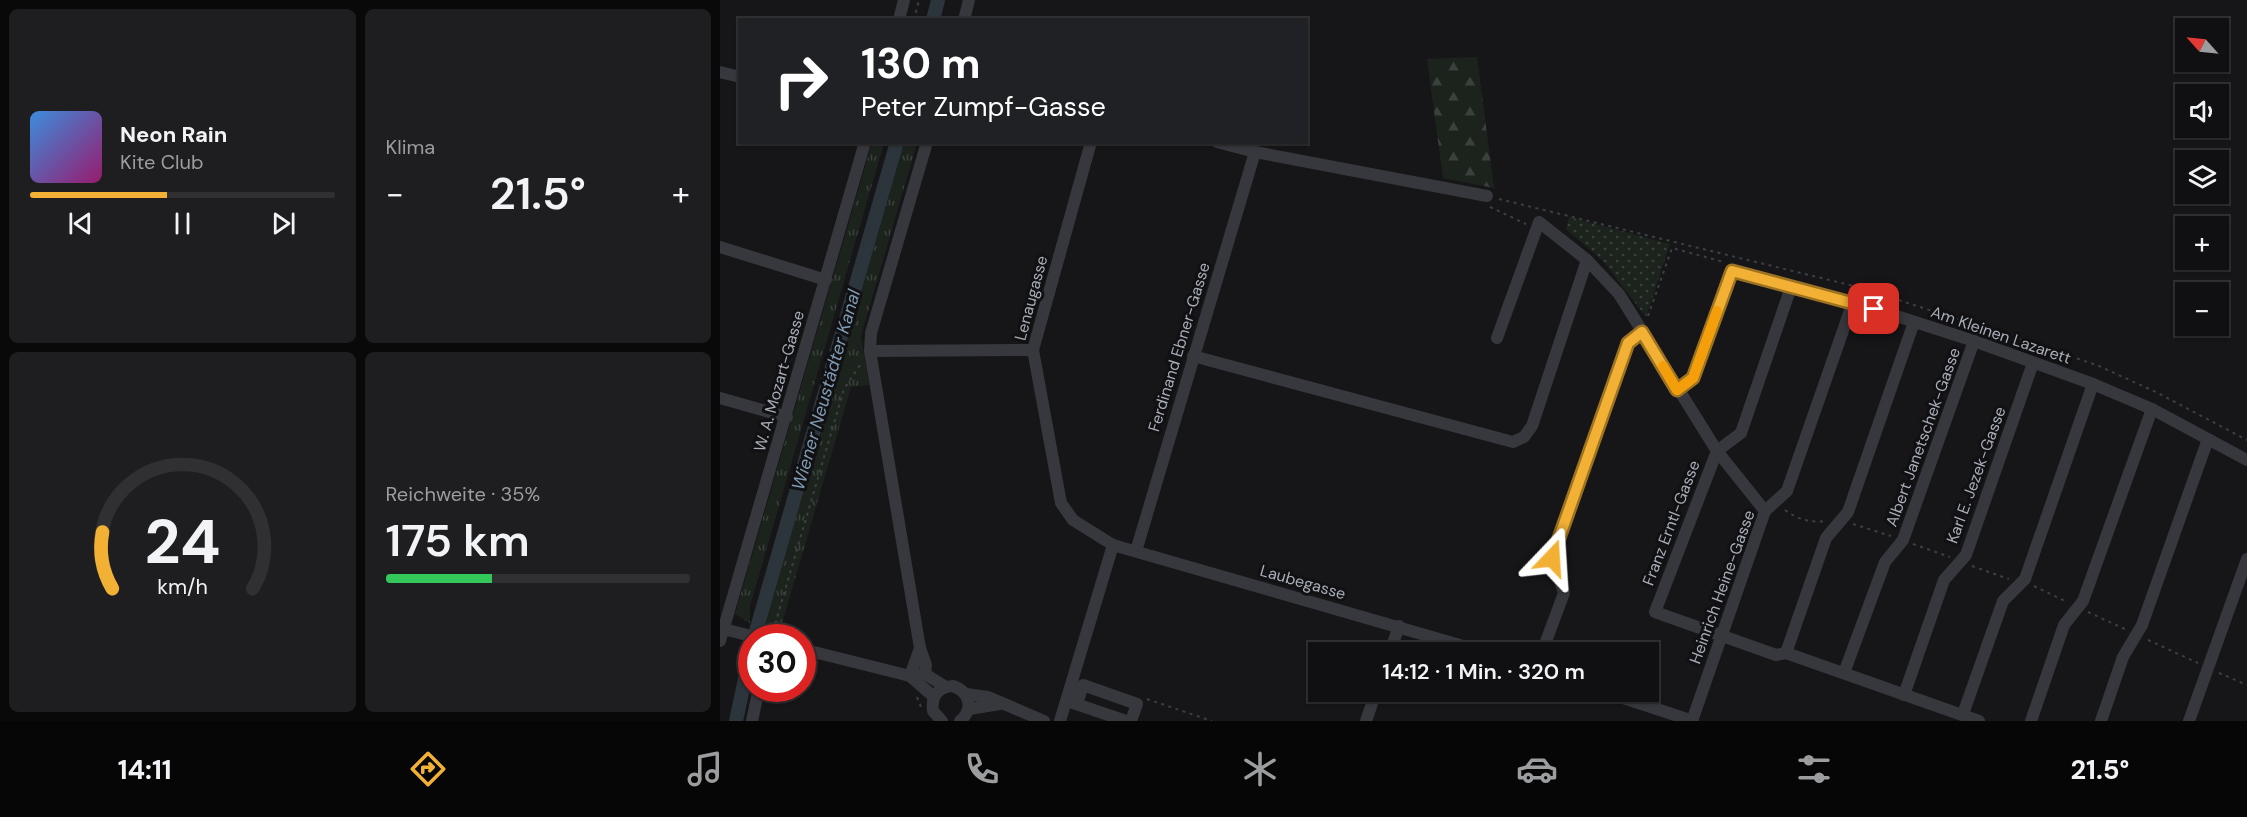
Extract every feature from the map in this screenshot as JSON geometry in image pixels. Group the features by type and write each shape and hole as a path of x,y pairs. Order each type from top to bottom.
{"street":[{"path":"900,18 904,0"},
{"path":"964,18 969,0"},
{"path":"720,72 738,76"},
{"name":"W. A. Mozart-Gasse","path":"724,632 864,144"},
{"path":"925,674 926,665 920,648 870,351 871,333 926,144"},
{"name":"Lenaugasse","path":"1090,144 1033,350 1061,503 1073,520 1113,544"},
{"path":"1225,144 1255,152 1485,196"},
{"name":"Ferdinand Ebner-Gasse","path":"1136,551 1255,152"},
{"path":"1497,338 1537,226 1587,260 1619,294 1717,451 1766,511"},
{"path":"720,248 826,280"},
{"path":"1193,356 1513,442 1524,437 1532,426 1587,260"},
{"path":"1677,390 1693,378 1732,271"},
{"name":"Am Kleinen Lazarett","path":"1732,271 1854,302 1974,341 2093,384 2152,409 2247,460"},
{"name":"Franz Erntl-Gasse","path":"1721,636 1655,612 1717,451 1741,433 1791,287"},
{"name":"Heinrich Heine-Gasse","path":"1693,721 1766,511 1787,491 1854,302"},
{"path":"1786,653 1826,538 1848,512 1914,322"},
{"path":"1546,642 1564,593 1552,558 1628,343 1642,332"},
{"name":"Albert Janetschek-Gasse","path":"1844,673 1885,562 1903,540 1974,341"},
{"path":"870,351 1033,350"},
{"name":"Karl E. Jezek-Gasse","path":"1904,695 1944,580 1966,555 2033,363"},
{"path":"1963,714 2003,601 2025,579 2093,384"},
{"path":"720,398 787,417"},
{"path":"2031,721 2064,625 2083,601 2152,409"},
{"path":"2101,721 2123,657 2142,625 2208,439"},
{"path":"1072,702 1113,544"},
{"name":"Laubegasse","path":"1113,544 1451,642"},
{"path":"2189,721 2247,559"},
{"path":"1393,642 1399,626"},
{"path":"1721,636 1776,655 1786,653 1979,721"},
{"path":"910,676 920,648"},
{"path":"816,652 910,676 925,674 946,687 960,689 966,694 988,697 1044,721"},
{"path":"910,676 934,697"},
{"path":"1060,721 1083,685 1137,704 1131,721"},
{"path":"942,721 933,711 934,697 946,687"},
{"path":"966,694 969,709"},
{"path":"752,721 756,702"},
{"path":"1072,702 1126,721"},
{"path":"1366,721 1373,702"},
{"path":"1635,702 1693,721"},
{"path":"960,721 969,709 1000,704"}],"path":[{"path":"914,18 919,0"},
{"path":"1485,196 1485,205 1537,226"},
{"path":"1676,249 1678,242"},
{"path":"1642,332 1672,248 1723,261 1732,271"},
{"path":"775,624 844,389 870,351"},
{"path":"1137,704 1140,697 1212,721"}],"green space":[{"path":"1477,57 1494,188 1443,178 1427,59"},
{"path":"872,144 884,144 750,606 750,623 735,614"},
{"path":"904,144 917,144 861,336 869,385 851,387 782,624 765,624"},
{"path":"1569,217 1670,244 1646,317 1604,262 1566,229"}],"waterway":[{"name":"Wiener Neustädter Kanal","path":"934,18 938,0"},
{"name":"Wiener Neustädter Kanal","path":"758,624 896,144"},
{"name":"Wiener Neustädter Kanal","path":"736,721 740,702"}],"slow traffic":[{"path":"1663,366 1677,390 1693,378 1717,311"}],"route":[{"path":"1552,558 1628,343 1642,332 1677,390 1693,378 1732,271 1874,309"}]}
